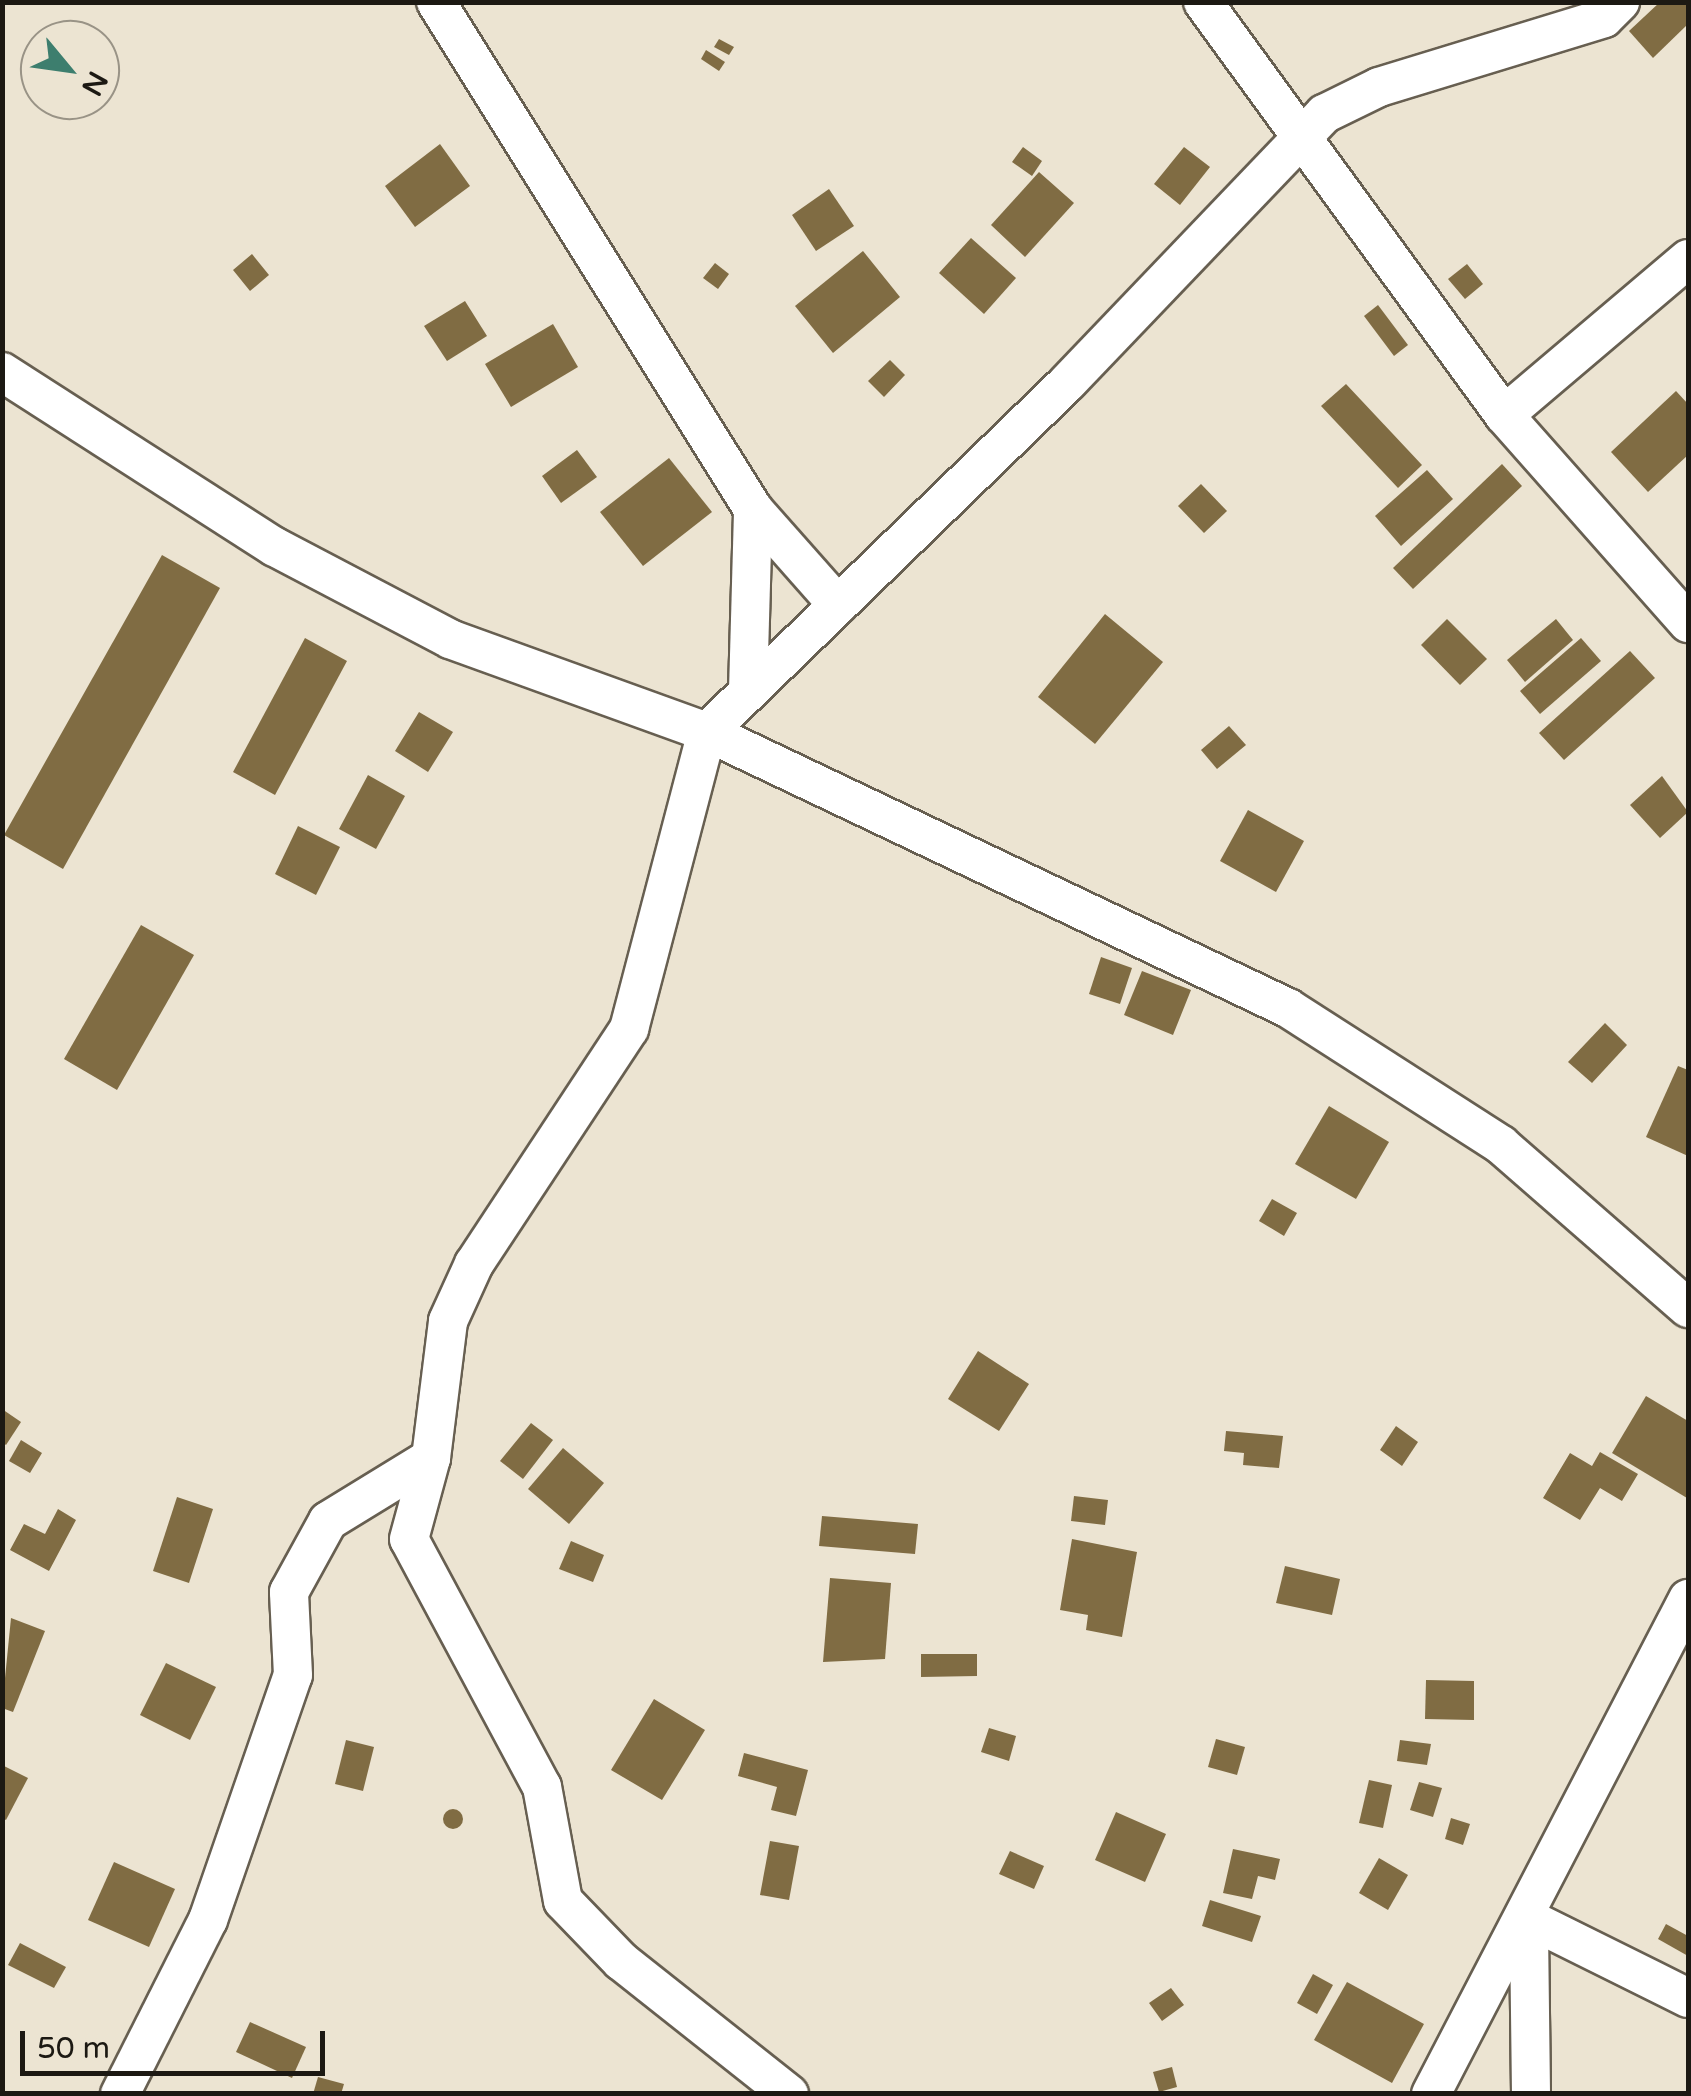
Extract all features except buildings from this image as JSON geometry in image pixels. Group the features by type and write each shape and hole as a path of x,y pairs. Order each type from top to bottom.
{"street":[{"path":"436,2 753,509 838,605"},
{"path":"1204,2 1308,140 1504,415 1688,623"},
{"path":"789,2094 622,1961 563,1901 542,1787 409,1539 431,1458 448,1321 474,1264 630,1029 707,732 1308,140 1324,114 1379,87 1604,18 1620,2"},
{"path":"1504,415 1688,259"},
{"path":"2,372 275,547 450,639 707,732 1288,1008 1396,1071 1501,1145 1688,1308"},
{"path":"748,691 753,509"},
{"path":"120,2094 208,1920 292,1674 289,1592 328,1521 431,1458"},
{"path":"1431,2094 1529,1920 1688,1599"},
{"path":"1529,1920 1688,1998"},
{"path":"1529,1920 1532,2094"}]}
